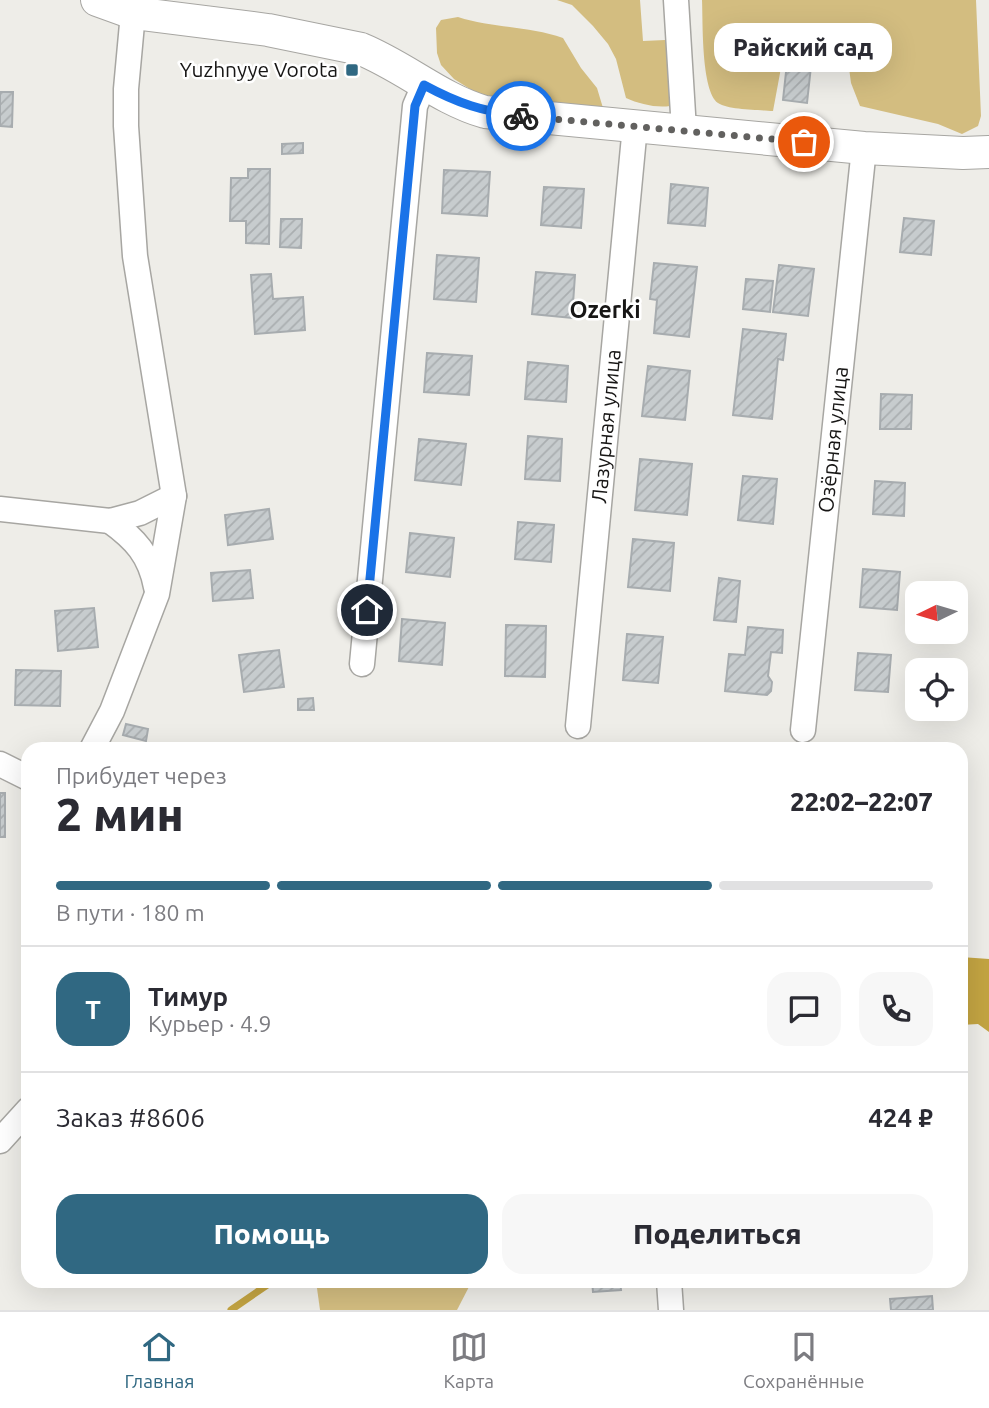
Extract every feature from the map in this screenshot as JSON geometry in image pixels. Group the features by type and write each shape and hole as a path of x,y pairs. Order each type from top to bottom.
{"street":[{"path":"97,0 133,13 268,30 347,45 374,55 449,99 485,112 864,148 989,152"},
{"path":"676,0 684,130"},
{"path":"96,742 112,711 157,594 174,496 135,256 127,126 133,13"},
{"path":"362,664 415,106 424,85"},
{"name":"Лазурная улица","path":"578,726 635,126"},
{"name":"Озёрная улица","path":"803,730 864,148"},
{"path":"0,509 110,522 140,513 174,496"},
{"path":"110,522 127,534 152,567 157,594"},
{"path":"0,764 21,774"},
{"path":"0,1141 21,1118"},
{"path":"669,1288 671,1310"}],"shaded area":[{"path":"557,0 640,0 643,41 665,40 667,33 674,98 670,106 648,105 626,98 616,59 608,44 572,5"},
{"path":"702,0 976,0 981,116 978,126 962,134 938,124 860,106 851,83 847,53 783,57 773,111 729,107 718,103 708,85"},
{"path":"458,17 563,38 597,88 603,108 586,110 478,94 454,79 441,65 437,53 436,28 441,20"},
{"path":"968,958 989,959 989,1032 978,1024 968,1025"},
{"path":"317,1288 468,1288 457,1310 320,1310"}],"building":[{"path":"787,63 811,66 807,103 783,100"},
{"path":"0,92 13,92 12,127 0,126"},
{"path":"303,143 303,153 282,154 282,144"},
{"path":"248,169 270,169 269,244 246,243 246,221 230,221 231,178 248,178"},
{"path":"444,170 490,172 487,216 442,213"},
{"path":"671,184 708,188 705,226 668,223"},
{"path":"544,187 584,189 581,228 541,225"},
{"path":"904,218 934,221 931,255 900,252"},
{"path":"281,219 302,219 301,248 280,247"},
{"path":"437,255 479,258 476,302 434,299"},
{"path":"654,263 697,267 689,337 654,333 657,300 650,299"},
{"path":"779,265 814,269 808,316 773,312"},
{"path":"536,272 575,275 572,318 532,314"},
{"path":"271,274 273,299 303,297 305,330 255,334 251,275"},
{"path":"746,279 773,281 770,312 743,309"},
{"path":"743,329 786,334 783,360 778,359 772,419 733,415"},
{"path":"427,353 472,356 469,395 424,392"},
{"path":"528,362 568,366 566,402 525,399"},
{"path":"648,366 690,371 685,420 642,416"},
{"path":"881,394 912,395 911,429 880,429"},
{"path":"528,436 562,439 560,481 525,479"},
{"path":"419,439 466,444 461,485 415,480"},
{"path":"640,459 692,464 687,515 635,510"},
{"path":"743,476 777,479 773,524 738,520"},
{"path":"875,481 905,483 904,516 873,514"},
{"path":"269,509 273,539 228,545 225,515"},
{"path":"518,522 554,525 551,562 515,559"},
{"path":"410,533 454,538 450,577 406,572"},
{"path":"633,539 674,543 670,591 628,587"},
{"path":"863,569 900,572 897,610 860,607"},
{"path":"250,570 253,598 213,601 211,573"},
{"path":"719,578 740,581 736,622 714,620"},
{"path":"94,608 98,647 58,651 55,611"},
{"path":"402,619 445,623 442,665 399,661"},
{"path":"506,625 546,626 545,677 505,676"},
{"path":"748,627 783,630 782,653 771,652 768,676 772,682 771,691 767,695 725,691 729,654 745,655"},
{"path":"627,634 663,637 658,683 623,680"},
{"path":"279,650 284,687 244,692 239,655"},
{"path":"858,653 891,655 888,692 855,690"},
{"path":"16,670 61,671 60,706 15,705"},
{"path":"313,698 314,710 298,710 298,699"},
{"path":"126,724 148,729 146,741 123,735"},
{"path":"0,793 5,793 5,837 0,837"},
{"path":"593,1288 621,1290 593,1292"},
{"path":"932,1296 933,1310 891,1310 890,1299"}],"waterway":[{"path":"231,1310 263,1288"}],"way so far":[{"path":"521,116 804,142"}],"place":[{"name":"Yuzhnyye Vorota","path":"352,70"},
{"name":"Райский сад","path":"804,142"}],"district":[{"name":"Ozerki","path":"605,310"}],"route":[{"path":"367,610 415,106 424,85 467,107 521,116"}]}
